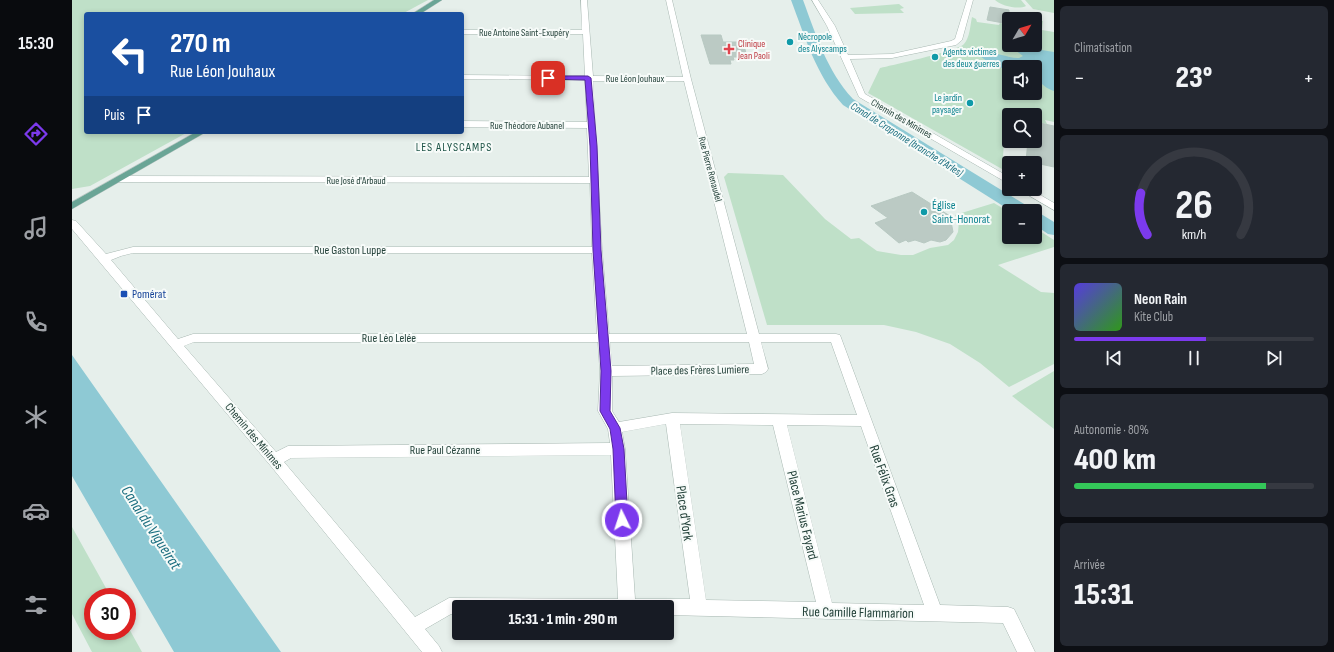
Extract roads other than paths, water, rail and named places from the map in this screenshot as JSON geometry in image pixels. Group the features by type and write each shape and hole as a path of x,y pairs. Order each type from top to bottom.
{"main road":[{"path":"418,12 439,0"},
{"path":"72,206 198,134"}],"street":[{"path":"584,0 593,146 593,180 597,250 606,371 605,411 615,428 618,449 627,600"},
{"name":"Rue Pierre Renaudel","path":"669,0 755,338"},
{"name":"Chemin des Minimes","path":"815,0 831,26 862,95 1002,177"},
{"path":"845,58 899,55 953,43 958,40 970,0"},
{"name":"Rue Antoine Saint-Exupéry","path":"464,32 586,32"},
{"name":"Rue Léon Jouhaux","path":"464,77 688,79"},
{"name":"Rue Théodore Aubanel","path":"464,124 591,125"},
{"name":"Rue José d'Arbaud","path":"119,179 593,180"},
{"path":"1035,196 1054,207"},
{"name":"Chemin des Minimes","path":"72,223 275,461 433,652"},
{"name":"Rue Gaston Luppe","path":"104,259 118,253 134,250 597,250"},
{"name":"Rue Léo Lelée","path":"176,344 193,338 836,338"},
{"name":"Place des Frères Lumiere","path":"606,371 762,369 755,338"},
{"name":"Rue Félix Gras","path":"836,338 935,613"},
{"path":"615,428 672,418 866,421"},
{"name":"Place d'York","path":"672,418 699,608"},
{"name":"Place Marius Fayard","path":"779,420 826,611"},
{"name":"Rue Paul Cézanne","path":"275,461 288,452 618,449"},
{"path":"413,627 449,606 452,606"},
{"name":"Rue Camille Flammarion","path":"674,607 1008,615 1026,652"}],"water":[{"path":"1042,50 1054,52 1054,91 1042,84 1042,60 1002,60 1002,68 988,62 976,53 985,51 1014,58 1023,56 1018,52 1042,52"},
{"name":"Canal du Vigueirat","path":"72,355 281,652 174,652 72,476"}],"waterway":[{"name":"Canal de Craponne (branche d'Arles)","path":"797,0 824,67 839,92 848,102 1012,204"},
{"name":"Canal de Craponne (branche d'Arles)","path":"1042,222 1054,230"}],"place":[{"name":"Nécropole des Alyscamps","path":"790,42"},
{"name":"Clinique Jean Paoli","path":"729,49"},
{"name":"Agents victimes des deux guerres","path":"935,57"},
{"name":"Le jardin paysager","path":"970,103"},
{"name":"Église Saint-Honorat","path":"924,212"},
{"name":"Pomérat","path":"124,294"}],"district":[{"name":"LES ALYSCAMPS","path":"454,147"}]}
